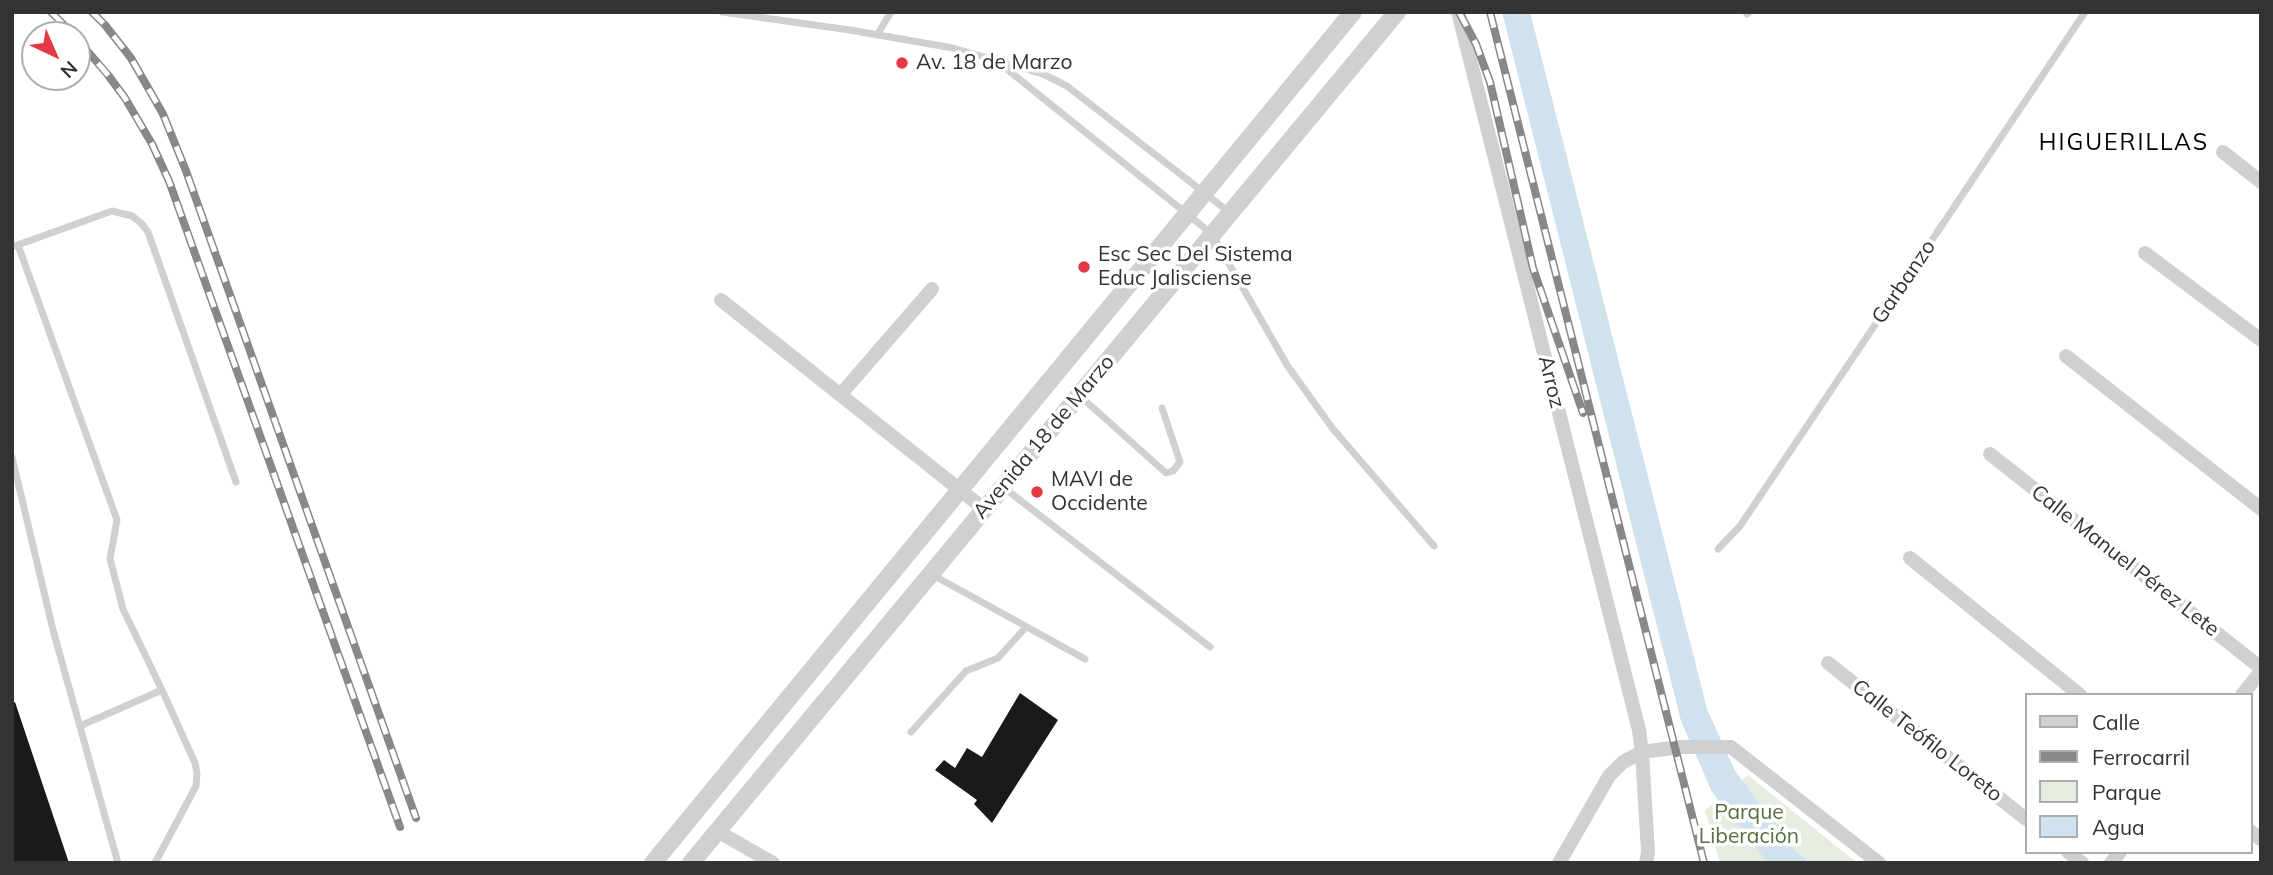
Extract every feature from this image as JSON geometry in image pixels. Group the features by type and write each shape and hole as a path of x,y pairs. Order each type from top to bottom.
{"street":[{"name":"Avenida 18 de Marzo","path":"653,863 1353,12"},
{"name":"Avenida 18 de Marzo","path":"691,863 1396,12"},
{"name":"Arroz","path":"1458,12 1636,716 1643,752 1648,852 1646,863"},
{"path":"2223,152 2261,181"},
{"path":"2145,253 2261,340"},
{"path":"841,394 932,289"},
{"path":"721,300 984,509"},
{"path":"2066,356 2261,509"},
{"name":"Calle Manuel Pérez Lete","path":"1990,454 2261,670"},
{"path":"1910,558 2078,693"},
{"name":"Calle Teófilo Loreto","path":"1828,663 2024,817"},
{"path":"2244,693 2261,670"},
{"path":"1559,863 1609,776 1623,762 1643,752 1679,747 1731,747 1879,863"},
{"path":"717,831 773,863"}],"lane":[{"path":"722,12 953,48 1043,74 1068,86 1230,213"},
{"path":"794,23 800,12"},
{"path":"877,35 891,12"},
{"name":"Garbanzo","path":"1718,549 1740,526 2085,12"},
{"path":"998,62 1212,234 1287,365 1333,429 1434,546"},
{"path":"155,863 196,786 195,763 123,610 110,559 117,520 15,246 112,211 121,212 141,223 148,232 236,482"},
{"path":"1079,395 1166,473 1173,471 1181,461 1162,408"},
{"path":"12,457 31,543 118,863"},
{"path":"1003,487 1210,647"},
{"path":"930,574 1085,659"},
{"path":"911,732 966,671 998,658 1026,626"},
{"path":"80,726 162,690"}],"green space":[{"name":"Parque Liberación","path":"1748,775 1857,863 1720,863 1705,810"}],"water":[{"path":"1502,12 1530,12 1707,709 1735,771 1796,852 1810,863 1768,863 1712,792 1681,721"}],"building":[{"path":"1020,693 1058,720 992,823 974,804 977,800 935,770 944,760 955,768 967,748 982,757"},
{"path":"15,702 69,863 12,863 12,703"}],"railway":[{"path":"51,12 60,21"},
{"path":"92,12 131,58 163,114 186,171 416,818"},
{"path":"1459,12 1476,44 1490,82 1533,268 1583,413"},
{"path":"1490,12 1704,863"},
{"path":"91,55 125,98 152,144 169,181 400,827"}],"place":[{"name":"Av. 18 de Marzo","path":"902,63"},
{"name":"Esc Sec Del Sistema Educ Jalisciense","path":"1084,267"},
{"name":"MAVI de Occidente","path":"1037,492"}],"district":[{"name":"HIGUERILLAS","path":"2124,143"}]}
